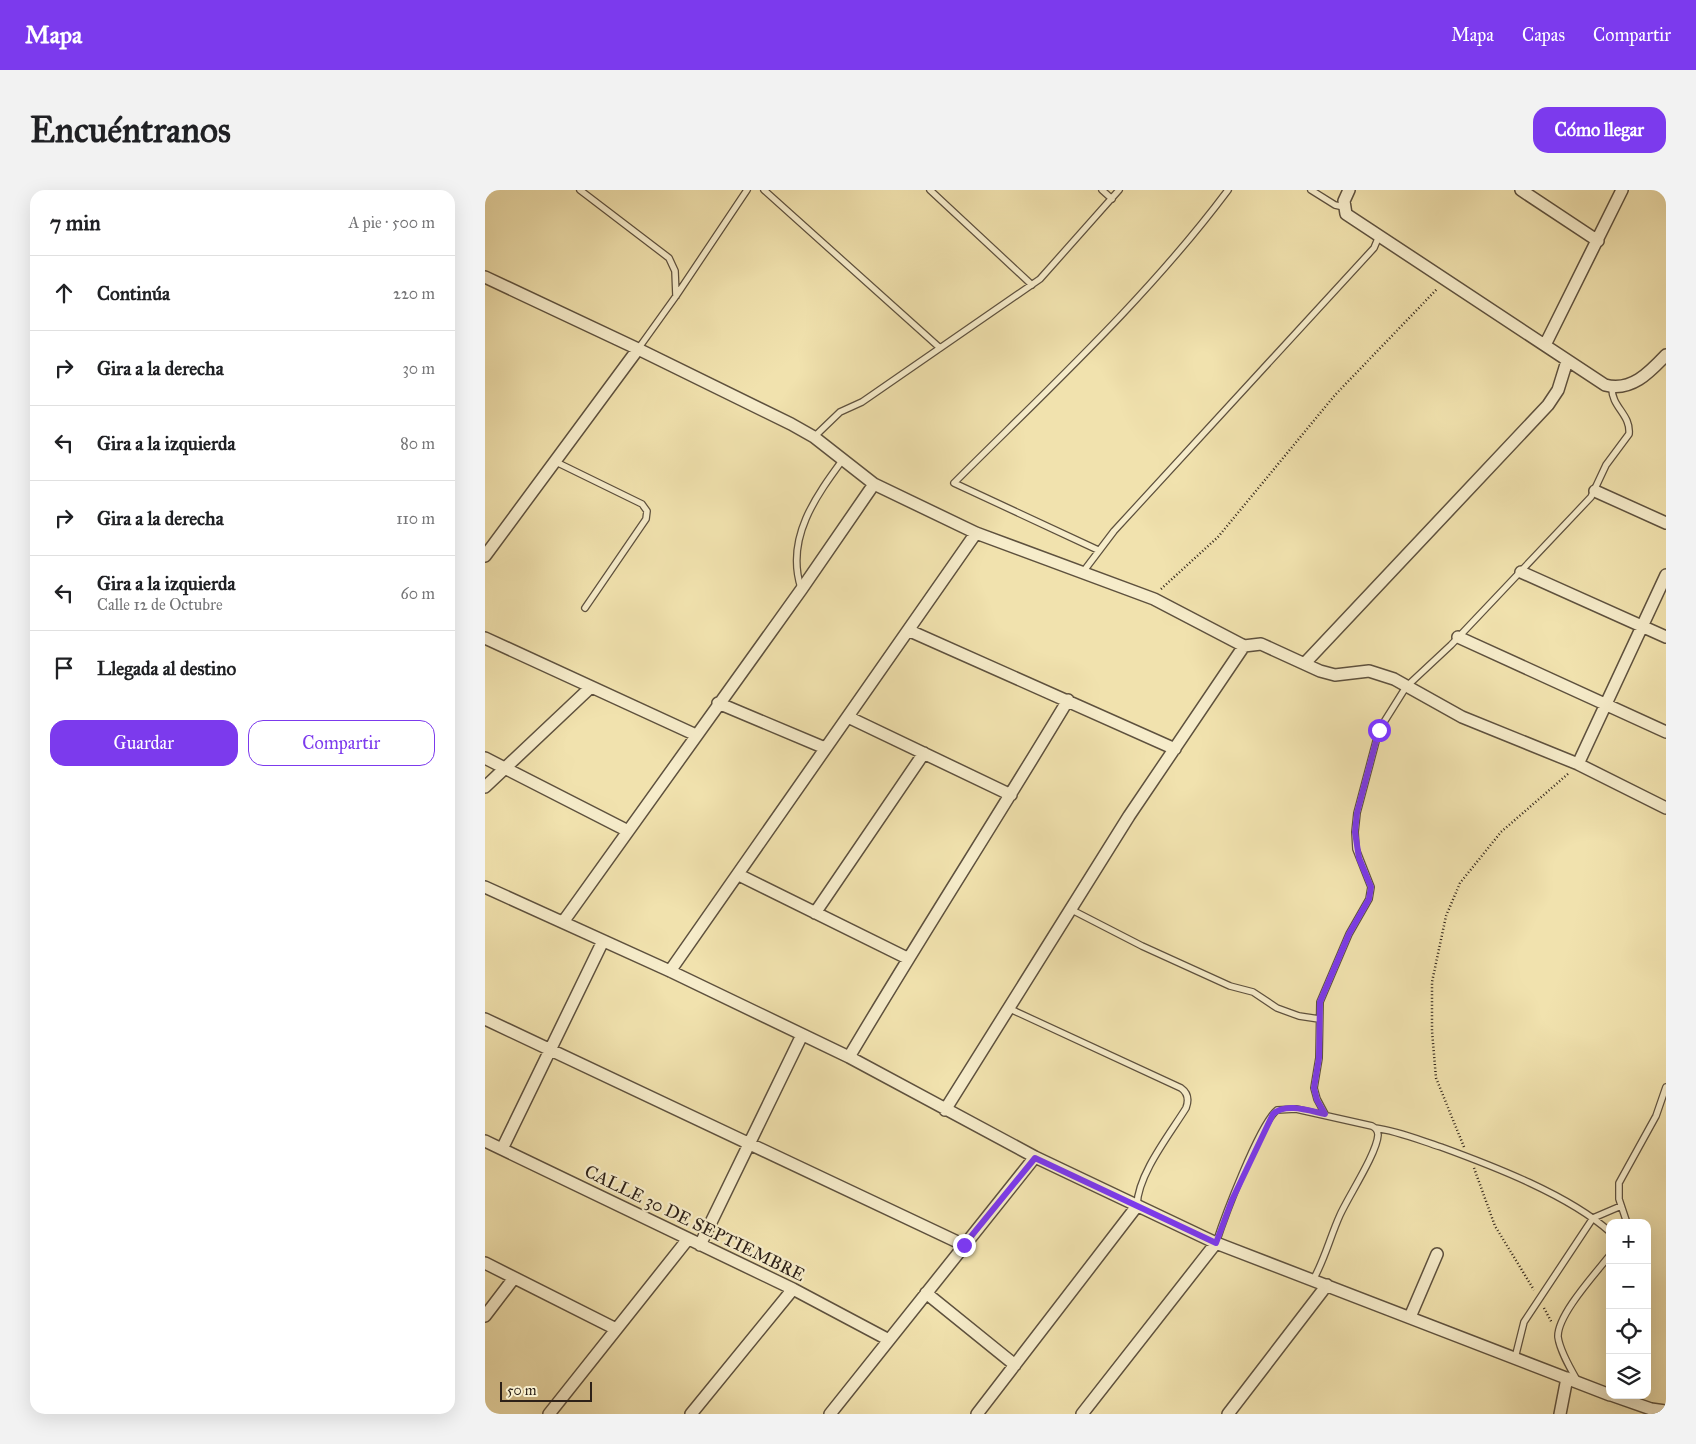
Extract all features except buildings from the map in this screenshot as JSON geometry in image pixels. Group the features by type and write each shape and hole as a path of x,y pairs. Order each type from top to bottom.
{"street":[{"path":"1349,190 1344,207 1346,214 1599,382 1612,387 1633,384 1666,355"},
{"path":"1521,190 1598,240"},
{"path":"1545,345 1622,190"},
{"path":"487,282 639,348 814,437 874,484 977,533 1154,599 1244,646 1261,644 1335,675 1369,671 1394,679 1462,717 1578,764 1666,808"},
{"path":"485,556 639,348"},
{"path":"1305,663 1548,405 1558,390 1567,360"},
{"path":"563,922 718,703 801,590 874,484"},
{"path":"1595,491 1666,522"},
{"path":"670,971 977,533"},
{"path":"1521,572 1666,637"},
{"path":"1578,764 1604,704 1666,575"},
{"path":"910,631 1068,700 1175,750"},
{"path":"1459,637 1666,732"},
{"path":"485,638 696,735"},
{"path":"945,1110 1129,816 1244,646"},
{"path":"485,787 591,687"},
{"path":"849,1057 907,958 1011,795 1068,700"},
{"path":"718,703 825,748"},
{"path":"848,717 1011,795"},
{"path":"815,913 924,753"},
{"path":"485,758 628,831"},
{"path":"739,875 907,958"},
{"path":"485,887 670,971 849,1057 1035,1158 1216,1243 1606,1394"},
{"path":"502,1149 603,941"},
{"path":"485,1019 964,1245"},
{"path":"700,1245 747,1144 802,1035"},
{"name":"CALLE 30 DE SEPTIEMBRE","path":"485,1141 793,1289 889,1340"},
{"path":"830,1414 1035,1158"},
{"path":"977,1414 1137,1206"},
{"path":"549,1414 688,1239"},
{"path":"1082,1414 1216,1243"},
{"path":"1410,1317 1437,1254"},
{"path":"485,1263 616,1330"},
{"path":"485,1316 514,1278"},
{"path":"1228,1414 1327,1285"},
{"path":"691,1414 793,1289"},
{"path":"926,1293 1015,1365"},
{"path":"1560,1414 1567,1378"},
{"path":"1623,1399 1666,1412"}],"lane":[{"path":"580,190 669,258 675,271 676,296"},
{"path":"639,348 747,190"},
{"path":"764,190 940,348"},
{"path":"929,190 1032,285"},
{"path":"1102,190 1112,199"},
{"path":"814,437 840,412 862,402 1032,285 1119,190"},
{"path":"1098,550 954,483 1108,328 1195,234 1229,190"},
{"path":"1311,190 1335,205 1344,207"},
{"path":"1083,572 1098,550 1374,248 1379,236"},
{"path":"1325,1114 1317,1100 1314,1088 1319,1058 1319,1019 1323,990 1337,964 1349,934 1369,899 1369,880 1357,849 1356,822 1376,737 1383,722 1406,687 1459,637 1595,491 1606,465 1629,434 1628,420 1615,402 1612,387"},
{"path":"801,590 797,573 798,548 803,522 811,505 843,458"},
{"path":"556,462 642,504 647,511 646,519 585,608"},
{"path":"1070,909 1142,946 1230,986 1253,992 1277,1008 1299,1016 1319,1019"},
{"path":"1008,1008 1181,1088 1186,1093 1188,1100 1186,1108 1138,1191 1137,1206"},
{"path":"1626,1219 1619,1199 1619,1183 1656,1116 1666,1087"},
{"path":"1216,1243 1232,1200 1273,1114 1280,1109 1325,1114 1375,1128 1393,1130 1489,1165 1581,1210 1606,1229"},
{"path":"1313,1280 1325,1255 1339,1216 1365,1167 1378,1136 1375,1128"},
{"path":"1515,1358 1524,1322 1593,1218 1621,1206"},
{"path":"1578,1383 1560,1345 1559,1332 1561,1324 1572,1306 1606,1260"}],"path":[{"path":"1154,599 1164,585 1219,537 1335,395 1429,297 1447,281"},
{"path":"1559,1332 1495,1226 1436,1078 1432,982 1446,916 1460,883 1501,832 1578,764"}],"route":[{"path":"964,1245 1035,1158 1216,1243 1232,1200 1273,1114 1280,1109 1296,1109 1325,1114 1317,1100 1314,1088 1319,1058 1320,1002 1323,990 1337,964 1344,944 1369,899 1371,887 1367,873 1359,858 1355,832 1357,813 1379,730"}]}
